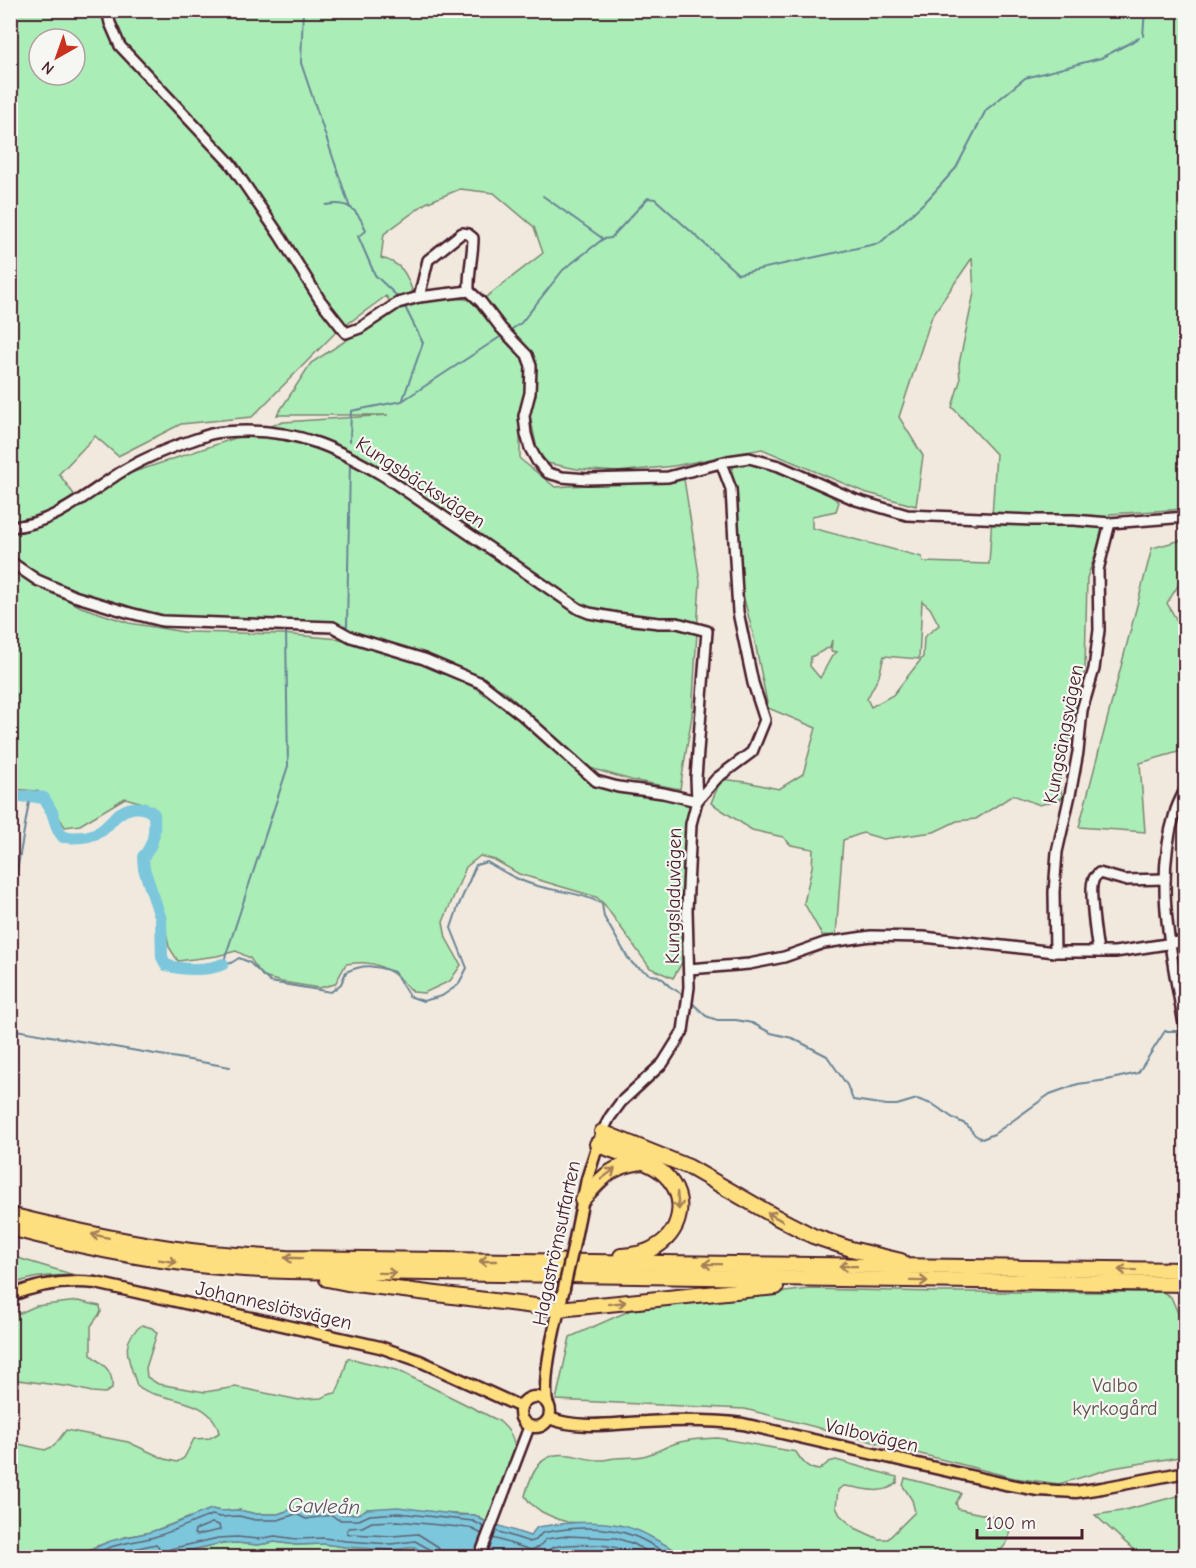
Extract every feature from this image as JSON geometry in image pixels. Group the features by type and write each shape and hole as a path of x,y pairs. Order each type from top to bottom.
{"highway":[{"path":"547,1261 642,1253 668,1237 678,1220 680,1201 677,1190 664,1173 600,1138"},
{"path":"600,1138 689,1167 813,1236 851,1249 930,1267"},
{"path":"582,1200 610,1171 641,1162"},
{"path":"10,1215 114,1239 190,1251 242,1256 361,1260 1185,1270"},
{"path":"10,1228 113,1252 190,1264 287,1272 1185,1284"},
{"path":"10,1235 69,1243"},
{"path":"287,1272 347,1283 559,1309 840,1280"}],"main road":[{"name":"Hagaströmsutfarten","path":"549,1418 546,1383 549,1362 582,1200 600,1138"},
{"name":"Johanneslötsvägen","path":"10,1296 39,1286 80,1282 96,1283 380,1347 420,1361 520,1407"},
{"name":"Hagaströmsutfarten","path":"520,1407 530,1398 549,1362"},
{"path":"530,1398 539,1398 547,1403"},
{"path":"520,1407 520,1416 529,1427 543,1425 549,1418"},
{"name":"Valbovägen","path":"549,1418 564,1423 590,1425 688,1420 743,1424 1005,1484 1052,1492 1076,1492 1185,1472"}],"street":[{"path":"106,10 120,46 230,163 320,300 345,333 360,328 398,303 419,297 469,291"},
{"path":"419,297 428,260 462,233 468,234 472,238 473,248 469,264 469,291 527,355 531,366 530,393 524,416 526,434 537,461 548,473 562,477 587,479 668,477 749,458 771,464 856,500 907,515 1110,523 1185,517"},
{"name":"Kungsbäcksvägen","path":"10,527 50,517 155,453 213,434 262,431 298,436 352,458 384,476 579,609 617,618 677,623 707,631"},
{"path":"10,561 37,580 74,596 162,621 333,627 351,637 424,659 481,683 522,715 596,781 618,788 663,793 697,801 717,778 752,752 765,720 753,684 738,612 731,489 721,463"},
{"name":"Kungsängsvägen","path":"1055,952 1054,892 1058,852 1078,752 1082,710 1094,669 1099,630 1098,570 1110,523"},
{"name":"Kungsladuvägen","path":"600,1138 610,1117 621,1102 663,1064 683,1031 689,987 688,858 697,801 696,778 707,631"},
{"path":"1185,788 1175,813 1169,840 1165,879 1165,906 1185,1036"},
{"path":"1098,952 1092,904 1092,884 1097,875 1099,873 1124,880 1165,879"},
{"path":"689,969 749,964 784,957 824,944 871,936 924,937 1055,952 1115,952 1185,940"},
{"path":"479,1557 529,1427"}],"green space":[{"path":"11,11 1185,11 1185,509 1110,514 1087,578 1085,669 1059,783 1063,798 1040,805 1013,795 976,819 957,821 934,832 883,839 863,833 843,840 836,936 822,935 804,903 812,867 813,849 791,845 783,837 752,830 711,803 721,779 779,789 803,774 816,728 768,708 740,583 732,467 748,462 776,469 821,489 839,502 836,511 812,516 812,528 922,557 923,562 989,564 996,454 952,407 960,381 959,364 974,293 972,258 932,316 899,417 923,456 916,506 864,492 762,449 674,466 617,472 577,469 547,463 537,449 530,416 520,408 520,459 555,487 684,479 700,581 692,716 680,789 631,780 590,768 504,691 480,680 350,634 335,622 181,618 122,607 39,585 81,607 129,623 184,632 282,634 340,639 424,665 474,687 519,720 588,781 616,791 659,796 694,805 686,956 673,978 650,968 604,904 596,897 519,874 495,860 480,856 466,867 443,922 446,938 461,965 450,981 424,993 413,992 392,973 380,966 367,963 346,964 335,984 319,988 263,977 250,958 236,951 178,961 169,947 164,922 146,867 156,836 158,812 143,803 125,798 80,825 65,827 53,808 38,791 11,789","holes":["460,189 494,193 534,227 543,253 481,301 413,293 403,270 394,263 381,258 384,234 426,203","386,296 395,309 311,363 277,415 388,415 283,422 128,474 81,504 59,474 95,436 118,456 181,424 252,417 335,333","922,601 930,608 939,625 924,637 923,657 893,695 871,707 867,699 879,676 884,656 919,659","832,640 831,651 837,652 832,656 820,678 810,666 811,657 830,647"]},
{"path":"1185,539 1185,575 1167,603 1185,635 1185,750 1140,763 1145,832 1079,827 1152,548"},
{"path":"11,1256 81,1277 46,1277 11,1285"},
{"name":"Valbo kyrkogård","path":"810,1289 937,1292 1163,1292 1171,1297 1185,1329 1185,1456 1113,1468 1059,1484 1014,1478 745,1409 556,1400 570,1337 631,1310"},
{"path":"78,1301 100,1306 101,1312 91,1326 91,1355 109,1373 112,1389 105,1393 92,1392 11,1379 11,1317 36,1306"},
{"path":"142,1325 152,1328 157,1333 146,1368 147,1377 158,1384 205,1392 236,1387 299,1400 321,1398 336,1393 348,1358 397,1370 499,1421 510,1433 515,1448 486,1522 475,1515 367,1509 358,1514 306,1513 298,1507 278,1514 256,1514 239,1510 212,1509 151,1532 94,1547 81,1557 11,1558 10,1442 45,1450 54,1446 66,1430 128,1442 177,1462 184,1458 194,1439 210,1438 219,1433 210,1415 202,1409 150,1393 137,1386 127,1353 130,1339"},
{"path":"718,1438 796,1452 806,1464 819,1470 829,1462 836,1460 897,1477 897,1483 884,1490 843,1486 838,1490 836,1507 840,1515 855,1528 879,1539 888,1539 915,1512 912,1500 903,1486 905,1478 959,1492 961,1494 956,1503 958,1509 1005,1519 1009,1530 1007,1542 1001,1550 994,1554 964,1554 950,1558 689,1557 619,1525 567,1522 557,1519 542,1512 525,1496 537,1466 552,1456 565,1455 602,1460 636,1457 684,1441"},
{"path":"1185,1494 1185,1541 1178,1545 1184,1557 1133,1557 1136,1552 1095,1515 1121,1511"},
{"path":"275,1542 392,1550 415,1547 431,1557 160,1558 218,1544 258,1545"}],"water":[{"path":"298,1507 306,1513 335,1508 341,1514 358,1514 367,1509 398,1507 475,1515 482,1520 530,1536 537,1527 549,1525 589,1522 615,1524 639,1531 689,1557 501,1558 481,1555 479,1557 431,1558 415,1547 392,1550 275,1542 258,1545 218,1544 160,1557 81,1558 98,1546 114,1540 158,1530 212,1509 278,1514"}],"waterway":[{"path":"303,10 301,63 350,208"},
{"path":"1143,36 1145,10"},
{"path":"512,329 521,323 563,270 603,239 611,238 648,198 655,199 738,274 880,243 929,198 956,168 986,110 1025,78 1101,58 1139,38"},
{"path":"543,196 602,238"},
{"path":"326,205 341,204 351,208 359,217 366,230 358,236 375,275 398,297"},
{"path":"403,399 423,343 404,305"},
{"path":"350,441 351,411 402,401 500,337"},
{"path":"337,625 347,626 350,462"},
{"path":"223,964 288,766 286,630"},
{"path":"10,912 30,796"},
{"path":"10,798 30,796 44,798 63,837 82,837 97,833 115,817 129,809 139,807 154,814 153,837 143,857 144,869 161,919 162,957 166,965 180,968 203,969 223,964"},
{"path":"223,964 231,963 239,958 249,962 270,982 331,992 341,984 346,972 359,967 375,967 394,972 409,996 423,1001 442,996 458,985 467,968 451,928 476,865 487,862 528,883 586,897 602,904 604,917 634,965 651,975 658,976 685,996"},
{"path":"689,1000 706,1016 717,1020 752,1023 771,1033 792,1038 827,1056 847,1085 853,1100 897,1105 917,1099 934,1105 967,1125 975,1135 982,1139 994,1134 1050,1094 1078,1084 1138,1073 1165,1031 1183,1031"},
{"path":"10,1029 230,1067"}],"water label":[{"name":"Gavleån","path":"324,1506"}]}
